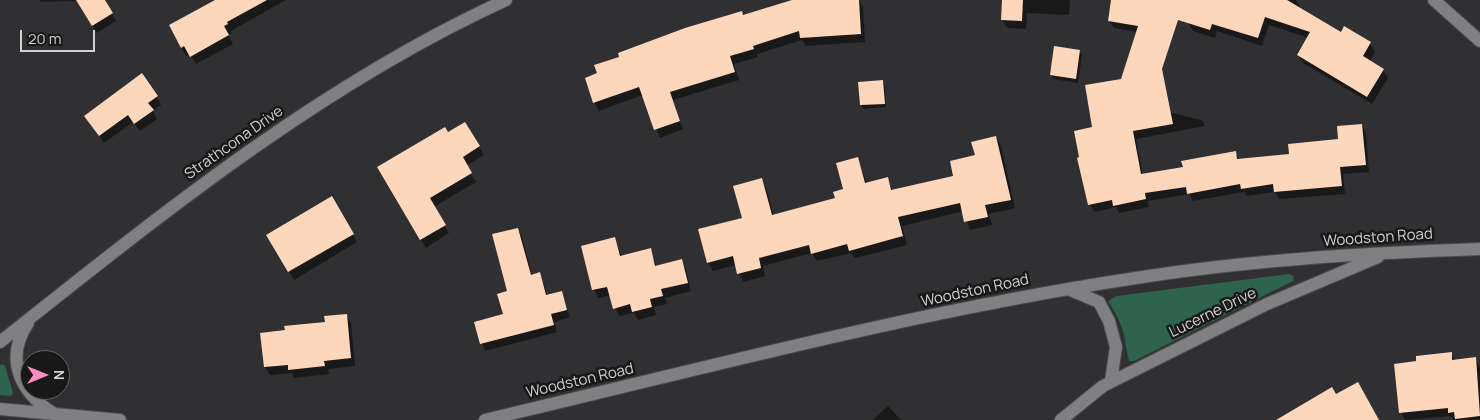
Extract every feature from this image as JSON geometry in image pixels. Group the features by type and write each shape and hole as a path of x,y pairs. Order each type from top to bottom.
{"street":[{"name":"Strathcona Drive","path":"0,342 201,185 290,124 384,64 436,35 506,0"},
{"path":"1434,0 1480,41"},
{"name":"Woodston Road","path":"485,420 830,338 1068,289 1217,267 1390,252 1480,248"},
{"name":"Lucerne Drive","path":"1061,420 1103,386 1267,304 1390,252"},
{"path":"1068,289 1098,302 1109,321 1116,348 1111,382"},
{"path":"34,315 23,330 17,346 19,376 32,398 54,414"},
{"path":"0,409 120,420"}],"green space":[{"path":"1289,274 1294,276 1293,281 1134,361 1129,361 1121,324 1108,301 1117,296"},
{"path":"0,365 5,366 13,393 11,396 0,395"}],"building":[{"path":"76,0 105,0 113,13 92,26"},
{"path":"215,0 267,0 227,22 228,24 224,26 229,35 190,57 184,46 181,48 169,25"},
{"path":"792,0 859,0 861,34 800,38 799,31 753,46 754,49 730,56 735,72 670,92 680,121 654,130 639,87 593,103 585,78 597,73 594,65 619,57 618,53 685,28 742,11 743,15"},
{"path":"1002,0 1023,0 1022,21 1001,20"},
{"path":"1111,0 1287,0 1341,32 1344,26 1371,42 1363,56 1384,69 1367,97 1297,55 1310,32 1265,17 1258,38 1212,24 1210,30 1178,20 1162,69 1173,124 1133,131 1141,174 1183,167 1181,161 1236,151 1237,159 1289,154 1288,144 1338,139 1337,126 1362,124 1366,165 1340,167 1342,186 1274,192 1273,184 1241,189 1240,184 1187,194 1186,187 1145,193 1146,199 1113,206 1112,200 1088,205 1077,158 1079,157 1074,131 1092,127 1085,85 1121,79 1138,26 1108,21"},
{"path":"1054,46 1080,50 1076,79 1050,75"},
{"path":"142,73 158,96 148,103 154,110 134,124 128,115 99,136 84,116"},
{"path":"883,80 885,104 860,105 858,82"},
{"path":"465,122 480,146 463,157 472,173 430,198 446,225 420,240 377,167 445,127 448,132"},
{"path":"996,136 1011,200 985,205 988,217 964,222 960,203 898,217 903,236 849,251 847,244 811,254 809,245 759,258 761,268 737,274 733,256 707,263 698,229 742,218 733,186 762,178 772,215 835,198 833,192 843,189 836,163 858,157 865,183 888,177 891,190 953,176 950,161 975,155 971,142"},
{"path":"332,196 354,234 288,272 266,235"},
{"path":"518,228 531,275 540,272 546,295 562,291 567,310 551,314 554,325 480,344 474,322 503,314 497,294 507,291 492,234"},
{"path":"615,237 620,256 651,248 655,266 682,259 688,283 661,289 663,296 650,299 652,307 632,312 630,304 613,309 607,287 592,290 581,246"},
{"path":"347,314 351,358 324,361 325,366 288,370 288,365 264,367 260,333 285,330 284,326 325,322 324,316"},
{"path":"1452,352 1452,360 1476,357 1480,416 1455,419 1454,412 1448,413 1448,408 1399,413 1394,364 1416,361 1416,356"},
{"path":"1358,382 1379,420 1276,420 1332,387 1336,394"}]}
